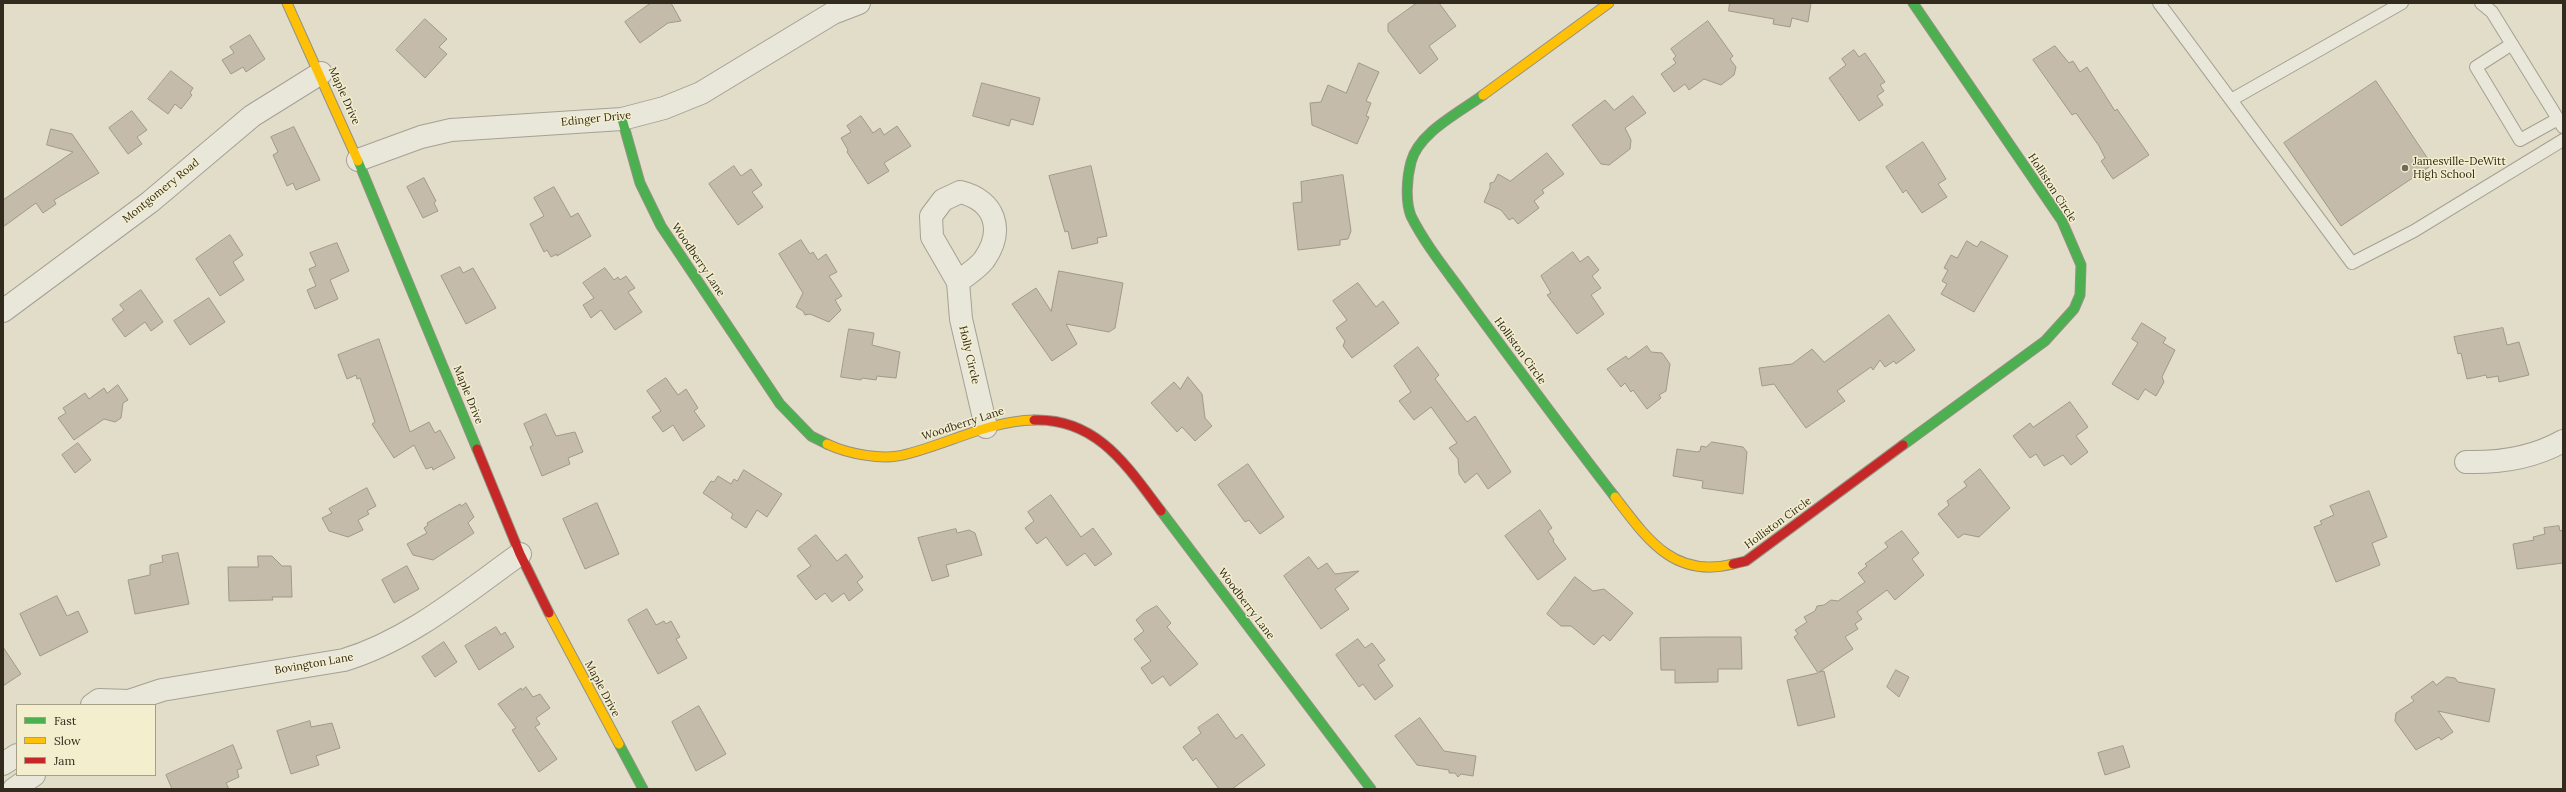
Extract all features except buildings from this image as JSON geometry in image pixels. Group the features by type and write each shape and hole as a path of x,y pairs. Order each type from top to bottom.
{"street":[{"name":"Maple Drive","path":"288,3 321,73 358,160 520,554 555,626 643,789"},
{"name":"Edinger Drive","path":"358,160 421,137 451,130 622,119 664,108 701,93 833,13 859,3"},
{"name":"Holliston Circle","path":"1609,3 1430,134 1419,145 1411,162 1407,200 1411,215 1437,256 1526,381 1640,530 1670,558 1697,568 1714,569 1746,561 1773,544 1880,461 2045,341 2074,309 2080,295 2081,265 2062,221 1913,3"},
{"name":"Montgomery Road","path":"3,311 150,202 252,116 321,73"},
{"name":"Woodberry Lane","path":"622,119 640,183 661,226 780,404 811,436 838,449 878,456 906,455 986,427 1016,420 1052,419 1082,429 1098,438 1123,460 1371,789"},
{"name":"Holly Circle","path":"958,282 961,320 986,427"},
{"path":"2466,462 2497,463 2523,458 2563,441"},
{"name":"Bovington Lane","path":"93,704 99,700 127,703 162,690 344,660 365,654 409,632 520,554"},
{"path":"3,764 16,756"},
{"path":"14,789 33,776"}],"lane":[{"path":"2159,3 2352,263 2414,231 2563,140"},
{"path":"2231,100 2402,3"},
{"path":"2481,3 2492,12 2512,44 2561,123 2520,140 2476,67 2512,44"}],"traffic: fast":[{"path":"1903,445 2045,341 2074,309 2080,295 2081,265 2062,221 1913,3"},
{"path":"1483,95 1431,132 1415,151 1408,175 1407,196 1409,210 1417,228 1440,262 1615,497"},
{"path":"622,119 640,183 661,226 780,404 811,436 827,444"},
{"path":"358,161 477,449"},
{"path":"1161,511 1371,789"},
{"path":"619,744 643,789"}],"traffic: slow":[{"path":"287,3 358,161"},
{"path":"1483,95 1609,3"},
{"path":"827,444 845,451 877,457 898,456 985,428 1017,421 1034,420"},
{"path":"1615,497 1651,541 1664,552 1678,560 1694,566 1712,567 1733,564"},
{"path":"549,613 619,744"}],"traffic: jam":[{"path":"1034,420 1056,421 1076,427 1093,436 1122,462 1161,511"},
{"path":"1733,564 1746,561 1903,445"},
{"path":"477,449 520,554 549,613"}],"place":[{"name":"Jamesville-DeWitt High School","path":"2405,168"}]}
